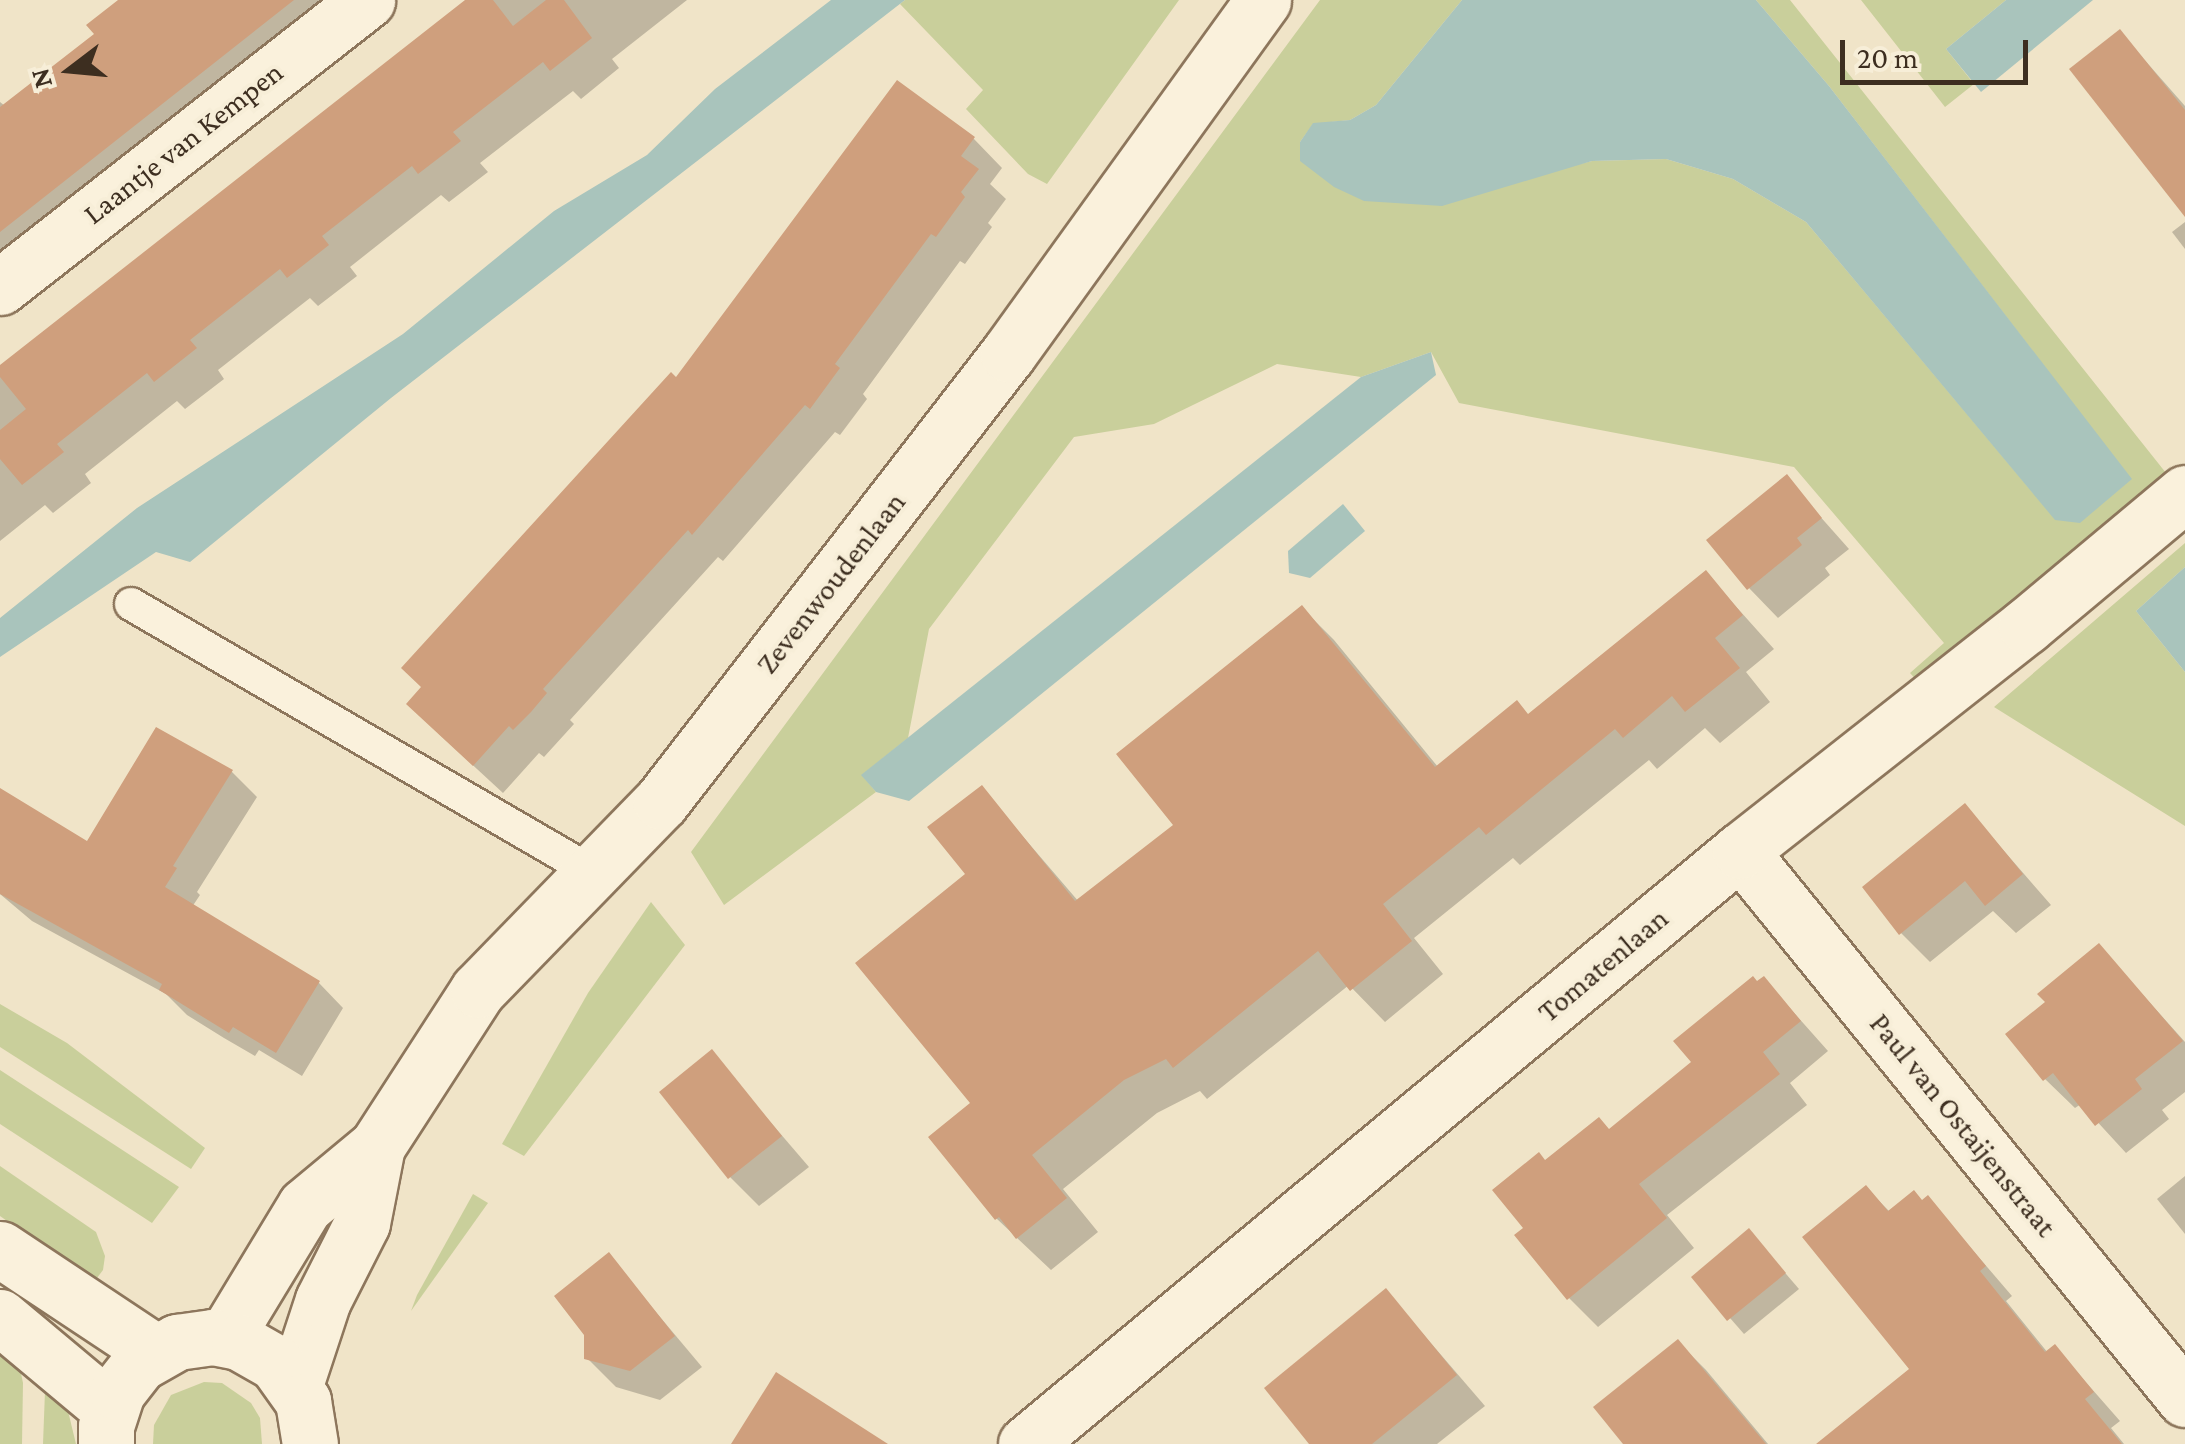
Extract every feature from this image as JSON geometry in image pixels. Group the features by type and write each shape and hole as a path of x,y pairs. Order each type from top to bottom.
{"street":[{"name":"Laantje van Kempen","path":"0,287 367,0"},
{"name":"Zevenwoudenlaan","path":"225,1338 305,1206 377,1146 478,990 661,802 1008,354 1262,0"},
{"name":"Tomatenlaan","path":"1026,1444 1740,850 2026,626 2185,492"},
{"name":"Paul van Ostaijenstraat","path":"1740,850 2185,1399"},
{"name":"Zevenwoudenlaan","path":"295,1385 323,1300 362,1223 377,1146"},
{"path":"0,1249 155,1352"},
{"path":"0,1317 108,1427 127,1376 155,1352 189,1339 225,1338 264,1354 295,1385 308,1419 310,1444"}],"lane":[{"path":"131,604 594,873"}],"green space":[{"path":"905,0 1179,0 1047,184 1028,174 966,109 983,90 900,4"},
{"path":"1320,0 1462,0 1376,105 1350,120 1313,124 1300,142 1519,179 1592,161 1666,159 1733,179 1806,222 2055,519 2080,522 2131,479 1829,86 1756,0 1790,0 2170,478 1922,686 1910,673 1944,643 1794,467 1459,403 1431,352 1361,377 1277,364 1154,424 1074,437 929,629 908,738 862,775 876,792 724,905 691,852"},
{"path":"1861,0 2006,0 1946,49 1974,84 1945,107"},
{"path":"2185,543 2185,567 2136,611 2185,672 2185,826 1994,707"},
{"path":"651,902 685,945 524,1156 502,1144 588,993"},
{"path":"0,1004 67,1043 205,1148 191,1169 0,1047"},
{"path":"0,1070 179,1187 152,1223 0,1124"},
{"path":"0,1166 96,1232 105,1256 103,1270 94,1282 0,1216"},
{"path":"473,1194 488,1203 411,1311 417,1295"},
{"path":"0,1345 18,1359 23,1383 22,1444 0,1444"},
{"path":"204,1382 222,1383 251,1403 260,1418 262,1444 153,1444 154,1425 171,1395"},
{"path":"45,1391 57,1394 68,1411 76,1444 43,1444"}],"water":[{"path":"831,0 905,0 391,398 190,562 156,552 0,657 0,618 137,508 403,334 554,211 647,155 715,89"},
{"path":"1462,0 1756,0 1829,86 2132,479 2080,523 2055,520 1806,222 1733,179 1666,159 1592,161 1442,206 1364,201 1334,187 1300,161 1300,142 1313,123 1350,120 1376,105"},
{"path":"2006,0 2093,0 1981,92 1946,49"},
{"path":"1431,352 1436,375 909,801 876,792 861,775 1361,377"},
{"path":"1343,504 1365,531 1310,578 1289,573 1288,551"},
{"path":"2185,567 2185,672 2136,611"}],"building":[{"path":"118,0 294,0 0,232 0,107 94,34 86,25"},
{"path":"465,0 493,0 513,26 546,0 564,0 592,38 550,71 543,62 453,132 461,141 418,174 412,166 322,236 329,245 287,278 280,269 190,340 197,348 154,382 147,373 57,444 64,452 22,485 0,459 0,430 26,409 0,377 0,365"},
{"path":"2120,29 2185,110 2185,217 2069,69"},
{"path":"897,80 975,137 961,156 979,169 961,192 965,197 936,237 931,234 835,364 840,368 810,409 805,405 692,535 688,530 543,689 547,693 531,712 513,730 509,726 473,766 406,704 421,687 401,668 671,372 676,377"},
{"path":"1787,474 1822,518 1797,538 1802,545 1747,590 1706,540"},
{"path":"1706,570 1743,615 1715,638 1740,668 1685,712 1672,696 1623,738 1615,729 1486,835 1479,827 1383,904 1412,941 1350,991 1318,951 1173,1068 1166,1059 1124,1080 1032,1155 1067,1198 1016,1239 999,1217 995,1220 928,1137 970,1103 855,963 965,874 927,827 982,785 1075,901 1173,825 1116,754 1302,605 1435,767 1517,700 1528,714"},
{"path":"156,727 233,770 173,866 177,868 165,887 320,981 276,1053 233,1027 229,1033 159,990 162,984 0,894 0,788 87,841"},
{"path":"1965,803 2023,874 1985,906 1965,881 1899,935 1862,887"},
{"path":"2099,943 2183,1041 2135,1079 2142,1089 2095,1126 2053,1073 2043,1081 2005,1034 2045,1002 2037,994"},
{"path":"1753,976 1757,981 1764,976 1801,1021 1763,1052 1780,1074 1639,1184 1667,1218 1567,1300 1514,1235 1523,1228 1492,1190 1539,1152 1545,1160 1599,1117 1609,1129 1691,1062 1673,1041"},
{"path":"712,1049 782,1136 728,1179 659,1092"},
{"path":"1866,1185 1888,1211 1914,1190 1922,1200 1928,1195 1986,1266 1980,1271 2045,1352 2055,1344 2094,1392 2085,1399 2122,1444 1816,1444 1909,1369 1802,1237"},
{"path":"1749,1228 1786,1273 1727,1321 1691,1277"},
{"path":"609,1252 675,1336 630,1371 584,1359 584,1335 554,1296"},
{"path":"1386,1288 1457,1375 1372,1444 1309,1444 1264,1388"},
{"path":"1678,1339 1766,1444 1623,1444 1593,1407"},
{"path":"776,1372 888,1444 731,1444"}]}
